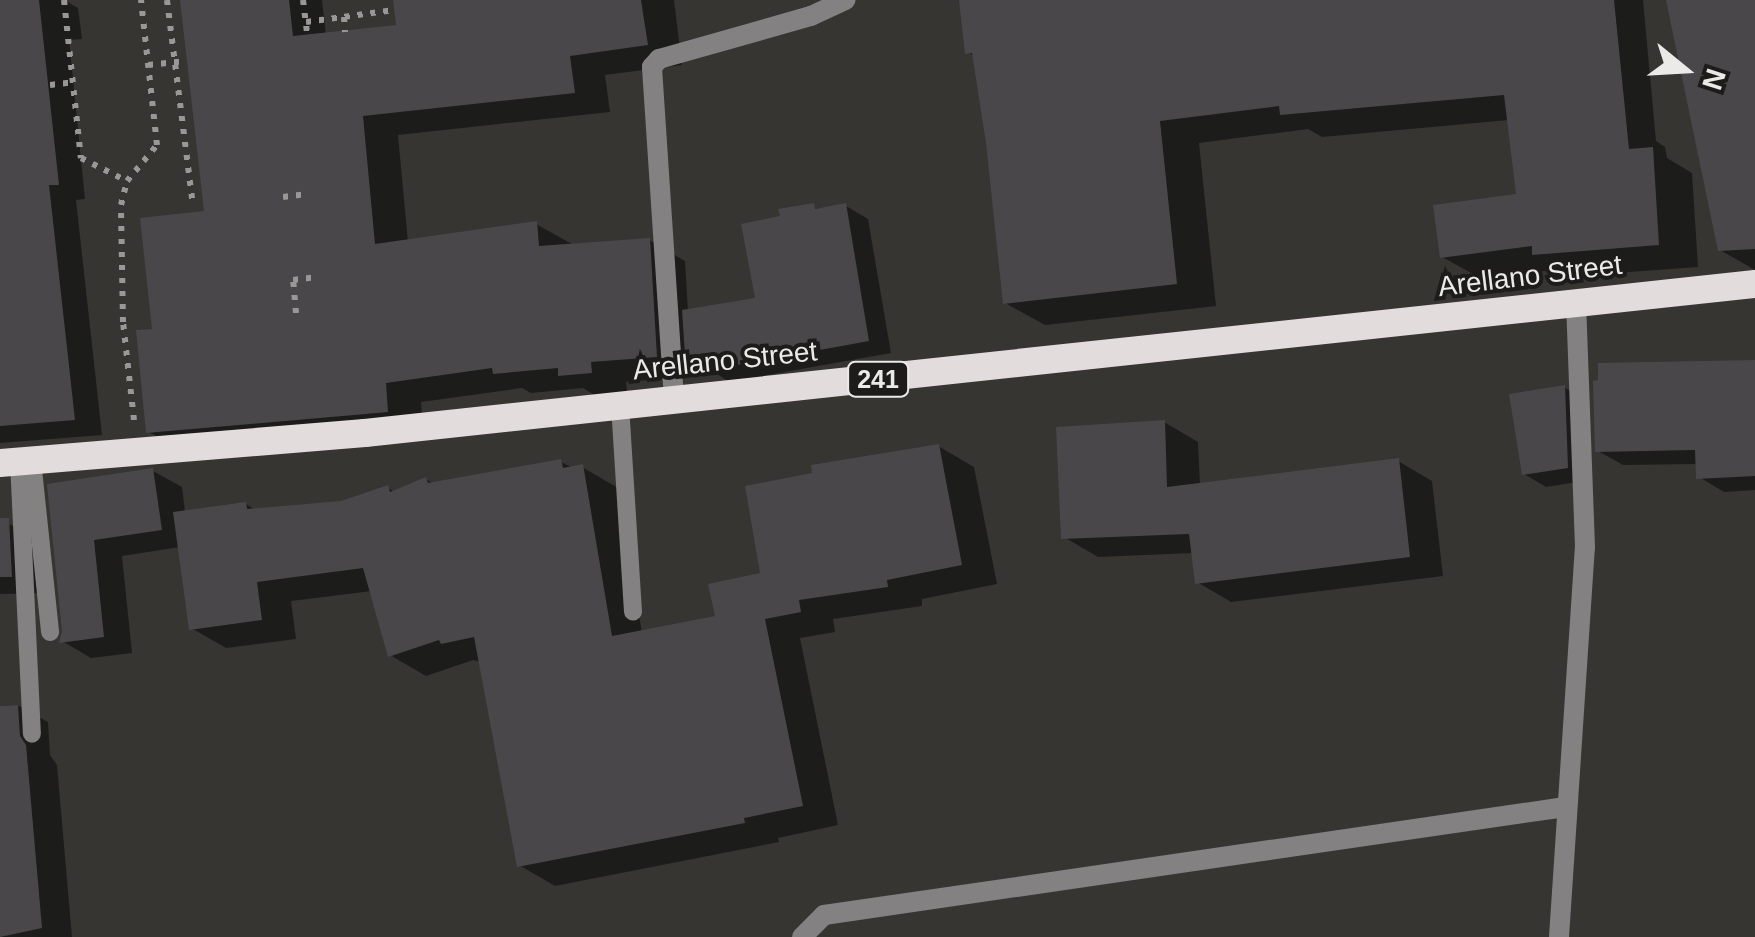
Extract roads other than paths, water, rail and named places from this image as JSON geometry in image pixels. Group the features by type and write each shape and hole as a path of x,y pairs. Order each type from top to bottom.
{"highway":[{"name":"Arellano Street","path":"17,462 674,400 1755,284"}],"street":[{"path":"674,400 652,67 658,60 811,16 846,0"},
{"path":"1559,937 1585,547 1576,305"},
{"path":"802,937 824,916 1565,806"}],"lane":[{"path":"620,405 633,612"},
{"path":"17,462 50,632"},
{"path":"17,462 32,734"}]}
